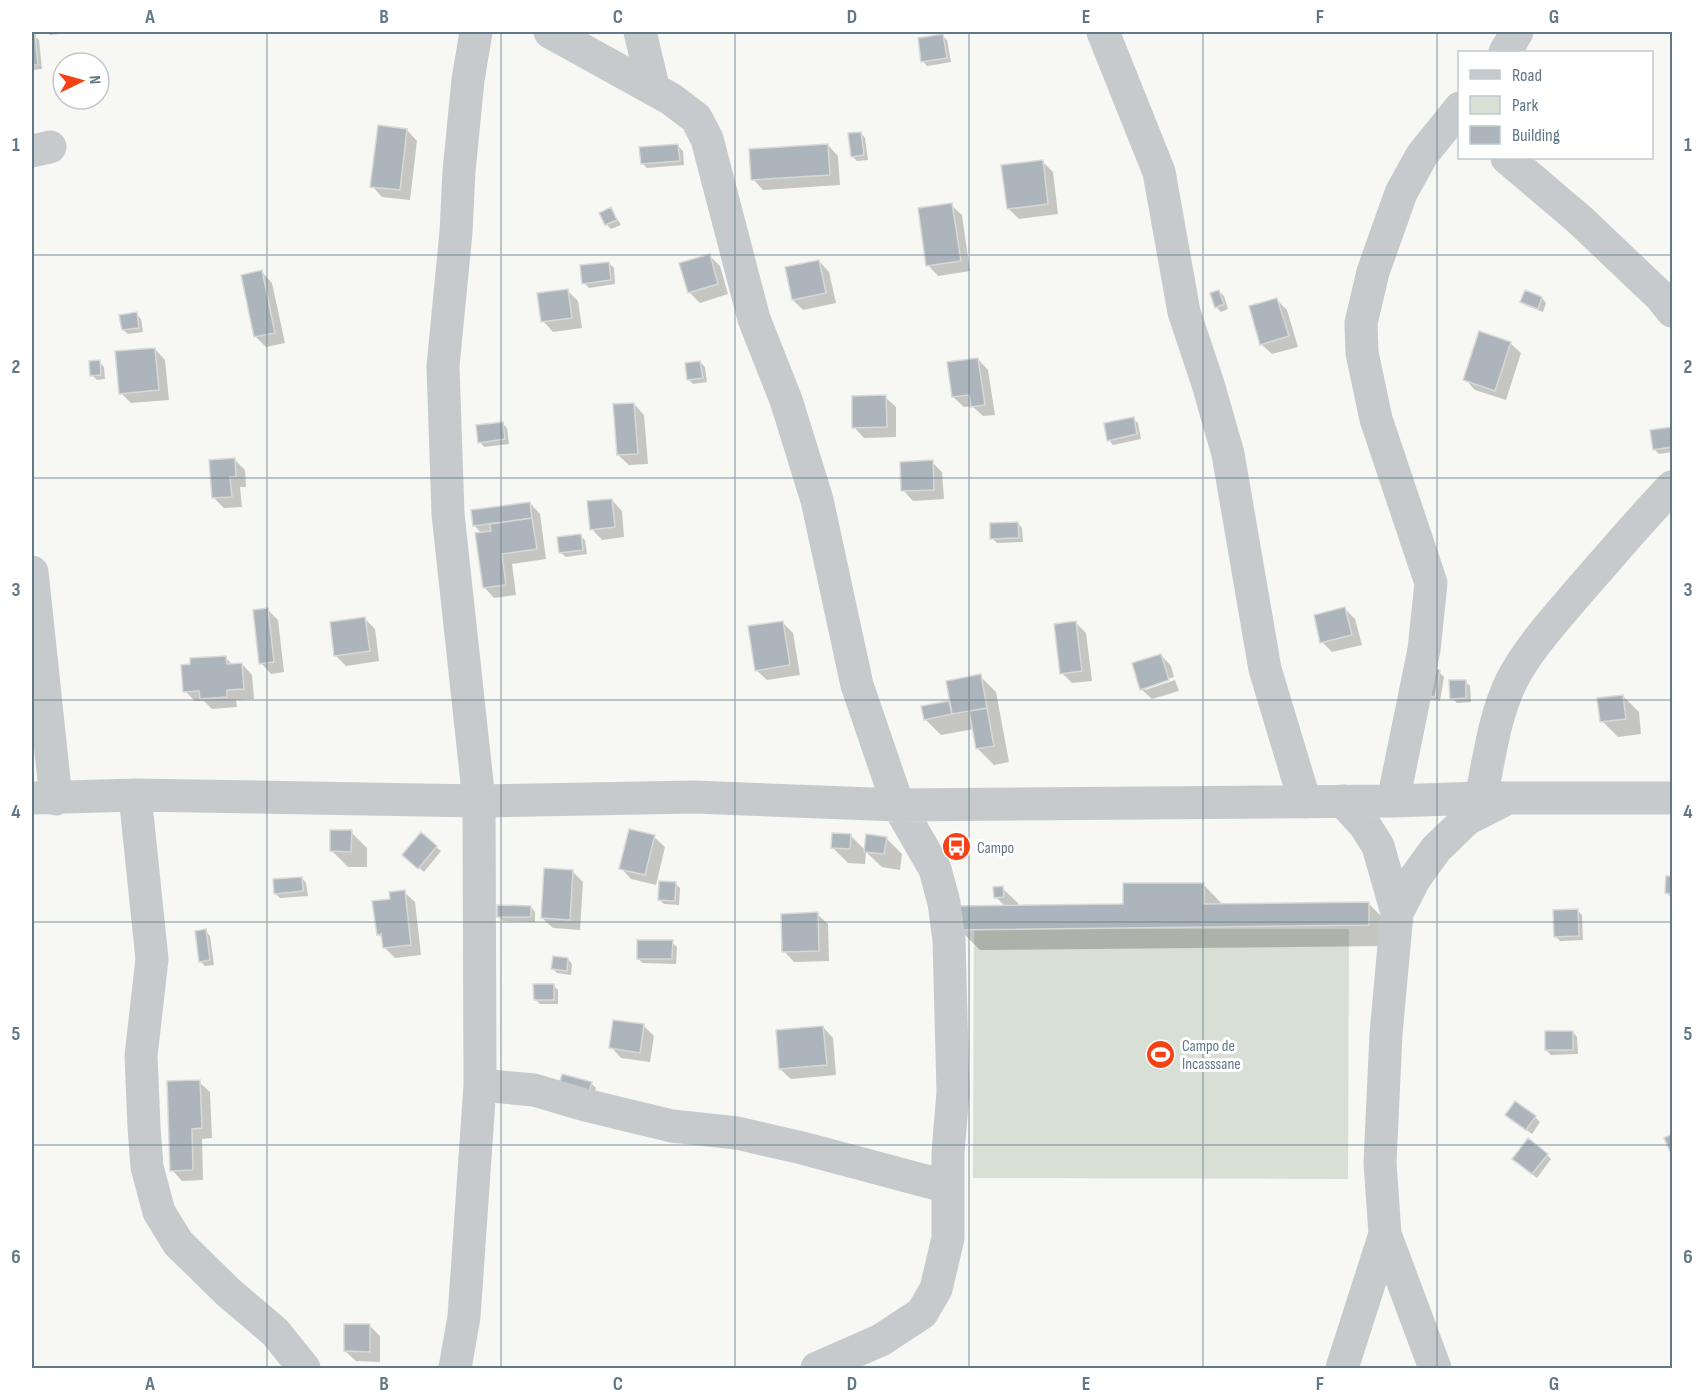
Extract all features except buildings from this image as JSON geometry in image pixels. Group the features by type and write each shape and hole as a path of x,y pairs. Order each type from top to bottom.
{"street":[{"path":"455,1368 464,1317 480,1085 479,801 448,514 443,377 459,171 468,80 476,32"},
{"path":"550,32 671,99 696,118 707,139 754,320 786,400 817,500 857,685 898,805 935,869 944,903 949,940 952,1080 948,1238 936,1289 922,1312 881,1340 818,1368"},
{"path":"640,32 654,90"},
{"path":"1103,32 1159,172 1184,312 1228,454 1265,669 1305,802"},
{"path":"1506,51 1517,32"},
{"path":"1393,801 1424,650 1431,584 1377,420 1362,353 1361,323 1373,272 1401,193 1422,155 1456,119"},
{"path":"1508,159 1580,220 1660,296 1672,311"},
{"path":"1435,1368 1385,1234 1380,1163 1386,1034 1398,913 1415,878 1436,849 1467,819 1495,798 1501,709 1511,682 1527,656 1630,532 1672,487"},
{"path":"32,572 44,798 135,795 479,801 694,798 898,805 1672,798"},
{"path":"135,795 152,958 141,1056 147,1167 159,1212 178,1243 228,1292 275,1332 304,1368"},
{"path":"1343,801 1364,824 1378,846 1398,913"},
{"path":"480,1085 534,1090 672,1126 737,1133 948,1187"},
{"path":"1342,1368 1385,1234"}],"green space":[{"name":"Campo de Incasssane","path":"974,929 1349,929 1348,1179 973,1178"}],"place":[{"name":"Campo","path":"956,847"},
{"name":"Campo de Incasssane","path":"1161,1054"}]}
